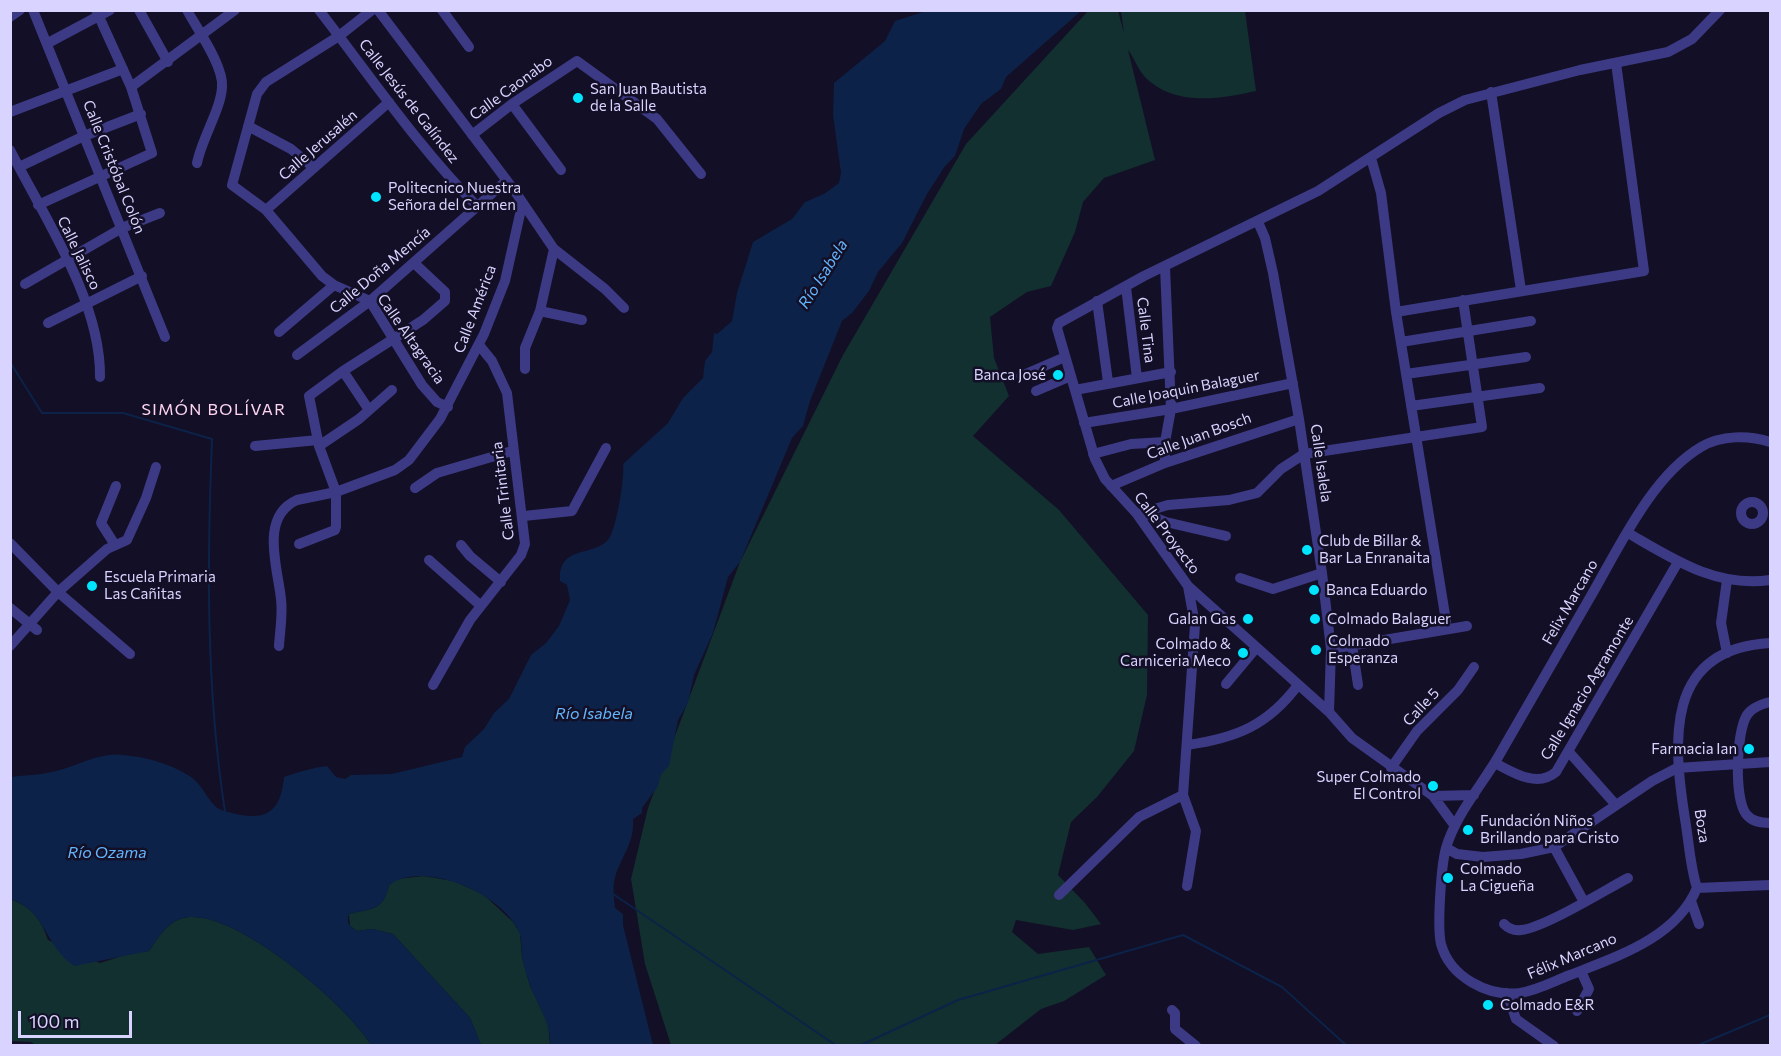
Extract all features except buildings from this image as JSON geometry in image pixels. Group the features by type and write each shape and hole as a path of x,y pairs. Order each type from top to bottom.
{"street":[{"path":"10,17 20,10"},
{"name":"Calle Cristóbal Colón","path":"33,10 165,337"},
{"path":"48,43 98,13 110,10"},
{"path":"139,10 168,62"},
{"path":"187,10 220,71 222,87 200,148 197,163"},
{"path":"131,87 168,62 235,10"},
{"name":"Calle Jesús de Galíndez","path":"319,10 389,102 455,183 478,207"},
{"name":"Calle Altagracia","path":"372,10 339,36 266,82 257,94 232,185 266,210 322,276 334,285 370,301 426,390 437,402 448,407"},
{"path":"378,10 554,249 605,289 624,308"},
{"path":"442,10 469,47"},
{"path":"1108,382 1097,302 1318,191 1438,113 1465,100 1491,92 1668,52 1683,45 1720,10"},
{"path":"38,206 153,153 131,87 98,13"},
{"name":"Calle Caonabo","path":"472,135 512,104 578,61 657,119 701,174"},
{"path":"1396,312 1644,271 1616,63"},
{"path":"10,112 123,69"},
{"path":"1491,92 1521,290"},
{"name":"Calle Jerusalén","path":"266,210 389,102"},
{"path":"512,104 561,170"},
{"path":"19,167 84,136 141,114"},
{"path":"248,126 291,149 314,168"},
{"name":"Calle Jalisco","path":"10,150 87,302 100,356 100,377"},
{"path":"1371,158 1381,193 1396,312 1446,621"},
{"name":"Calle Doña Mencía","path":"297,356 370,301 506,181"},
{"name":"Calle América","path":"279,646 282,610 273,538 280,515 290,503 303,497 336,492 402,465 448,407 479,345 505,281 522,205"},
{"path":"25,284 122,228 160,213"},
{"name":"Calle Isalela","path":"1258,222 1265,238 1273,273 1299,419 1322,573 1331,649 1329,712"},
{"path":"525,369 525,348 540,311 554,249"},
{"path":"298,544 336,528 336,492 318,443 309,401 312,392 423,320 445,301 445,292 414,263"},
{"path":"1165,267 1171,409 1165,442 1165,463"},
{"path":"48,322 142,276"},
{"path":"279,332 334,285"},
{"name":"Calle Tina","path":"1126,287 1137,378"},
{"path":"1139,513 1168,505 1229,500 1257,493 1281,469 1304,454 1482,427 1463,300"},
{"name":"Calle Proyecto","path":"1097,302 1059,323 1057,332 1093,454 1111,486 1139,513 1188,586 1329,712 1352,738 1433,796"},
{"path":"540,311 582,320"},
{"path":"1401,342 1531,321"},
{"name":"Calle Trinitaria","path":"433,685 470,620 521,555 525,544 524,516 512,451 507,393 492,361 479,345"},
{"path":"1022,376 1065,357"},
{"path":"1406,374 1526,357"},
{"path":"343,371 369,410"},
{"path":"1075,390 1170,372"},
{"path":"1036,391 1071,376"},
{"name":"Calle Joaquin Balaguer","path":"1084,423 1171,409 1293,383"},
{"path":"1411,406 1540,388"},
{"path":"255,446 318,443 369,410 392,390"},
{"name":"Calle Juan Bosch","path":"1111,486 1165,463 1299,419"},
{"name":"Felix Marcano","path":"1446,848 1455,826 1495,763 1628,532 1658,488 1678,465 1701,447 1726,439 1754,437 1770,442"},
{"path":"1093,454 1131,444 1165,442"},
{"path":"524,516 572,511 606,448"},
{"path":"415,488 436,473 512,451"},
{"path":"10,646 33,626 58,592 115,545 127,540 135,525 156,466"},
{"path":"115,545 101,523 116,486"},
{"path":"1139,513 1166,522 1226,536"},
{"path":"1628,532 1678,562 1727,580 1754,582 1770,580"},
{"path":"461,545 470,556 501,582"},
{"path":"13,551 130,654"},
{"path":"429,560 481,606"},
{"name":"Calle Ignacio Agramonte","path":"1495,763 1521,777 1544,780 1556,772 1678,562"},
{"path":"1240,578 1273,589 1322,573"},
{"path":"1727,580 1721,623 1727,653 1770,643"},
{"path":"1187,886 1196,831 1183,795 1195,625 1188,586"},
{"path":"10,608 33,626"},
{"path":"1331,649 1467,626"},
{"path":"1352,645 1359,685"},
{"path":"1226,684 1257,648"},
{"name":"Boza","path":"1697,888 1677,768 1679,721 1689,685 1709,664 1727,653"},
{"name":"Calle 5","path":"1391,768 1417,731 1458,690 1474,667"},
{"path":"1187,746 1216,741 1247,730 1271,716 1298,685"},
{"path":"1770,702 1752,708 1747,715 1741,734 1738,762 1738,783 1743,810 1753,821 1770,823"},
{"path":"1569,752 1616,806"},
{"path":"1446,848 1457,854 1483,857 1521,854 1554,847 1677,768 1738,762 1770,762"},
{"path":"1059,895 1139,817 1183,795"},
{"path":"1433,796 1474,795"},
{"path":"1433,796 1455,826"},
{"path":"1554,847 1584,902"},
{"name":"Félix Marcano","path":"1446,848 1440,941 1443,949 1459,974 1477,986 1507,993 1541,987 1581,971 1663,932 1691,901 1697,888"},
{"path":"1504,924 1510,929 1523,930 1584,902 1628,878"},
{"path":"1697,888 1770,885"},
{"path":"1691,901 1699,924"},
{"path":"1577,1011 1589,989 1581,971"},
{"path":"1507,993 1516,1019 1554,1046"},
{"path":"1172,1010 1175,1013 1175,1029 1196,1046"}],"green space":[{"path":"1088,11 1118,11 1124,33 1121,11 1245,11 1256,91 1213,98 1184,97 1170,93 1157,87 1145,77 1128,50 1155,160 1104,178 1083,202 1075,232 1051,286 1027,292 990,317 994,358 1009,396 973,436 1059,510 1148,615 1147,695 1134,751 1097,797 1071,822 1058,875 1085,903 1101,924 1073,930 1016,920 1012,932 1038,954 1089,947 1106,975 1064,1001 1041,1009 995,1045 671,1045 645,964 631,879 648,808 740,562 843,355 966,144"},
{"path":"424,876 453,881 483,894 513,922 520,933 522,957 530,986 548,1023 550,1045 481,1045 470,1018 393,934 372,929 357,931 350,926 349,914 376,907 384,900 389,885 397,879"},
{"path":"10,899 35,915 48,940 100,963 131,953 149,951 158,937 180,919 201,918 227,926 256,941 314,984 339,1007 371,1045 37,1046 31,1042 11,1041"}],"water":[{"path":"929,10 1081,11 1006,77 1001,89 981,104 964,129 955,156 945,166 927,194 902,243 878,272 869,291 852,313 842,321 810,401 803,426 792,438 740,562 728,577 713,633 694,675 688,703 678,720 669,766 661,774 658,786 642,808 642,813 633,819 630,841 614,882 615,908 623,914 623,925 653,1045 550,1045 549,1030 525,970 520,934 510,918 497,905 480,894 441,878 422,876 404,878 389,885 384,900 380,904 371,909 349,914 348,922 357,931 372,929 393,934 470,1018 481,1045 371,1045 339,1007 285,961 256,941 227,926 201,918 180,919 170,925 149,951 74,966 64,957 32,912 11,899 11,777 64,769 97,757 132,756 165,764 188,775 196,781 219,809 236,814 257,816 271,810 276,805 280,798 284,777 299,772 327,766 336,777 345,779 351,775 392,774 462,757 465,747 484,729 494,713 509,699 531,655 546,643 559,626 570,600 567,585 560,581 564,562 577,553 601,545 611,535 619,504 623,464 668,423 683,398 703,378 705,361 712,352 714,333 717,334 732,321 737,293 753,242 792,219 805,202 824,194 839,183 841,173 833,115 834,83 885,41 895,21"}],"waterway":[{"path":"10,362 42,413 123,413 212,439 209,533 211,672 225,812"},
{"path":"613,894 837,1046"},
{"path":"859,1046 958,1000 1183,935 1282,987 1347,1046"},
{"path":"1696,1046 1770,1015"}],"place":[{"name":"San Juan Bautista de la Salle","path":"578,98"},
{"name":"Politecnico Nuestra Señora del Carmen","path":"376,197"},
{"name":"Banca José","path":"1058,375"},
{"name":"Club de Billar & Bar La Enranaita","path":"1307,550"},
{"name":"Escuela Primaria Las Cañitas","path":"92,586"},
{"name":"Banca Eduardo","path":"1314,590"},
{"name":"Galan Gas","path":"1248,619"},
{"name":"Colmado Balaguer","path":"1315,619"},
{"name":"Colmado Esperanza","path":"1316,650"},
{"name":"Colmado & Carniceria Meco","path":"1243,653"},
{"name":"Farmacia Ian","path":"1749,749"},
{"name":"Super Colmado El Control","path":"1433,786"},
{"name":"Fundación Niños Brillando para Cristo","path":"1468,830"},
{"name":"Colmado La Cigueña","path":"1448,878"},
{"name":"Colmado E&R","path":"1488,1005"}],"district":[{"name":"SIMÓN BOLÍVAR","path":"214,410"}],"water label":[{"name":"Río Isabela","path":"823,274"},
{"name":"Río Isabela","path":"594,714"},
{"name":"Río Ozama","path":"107,853"}]}
